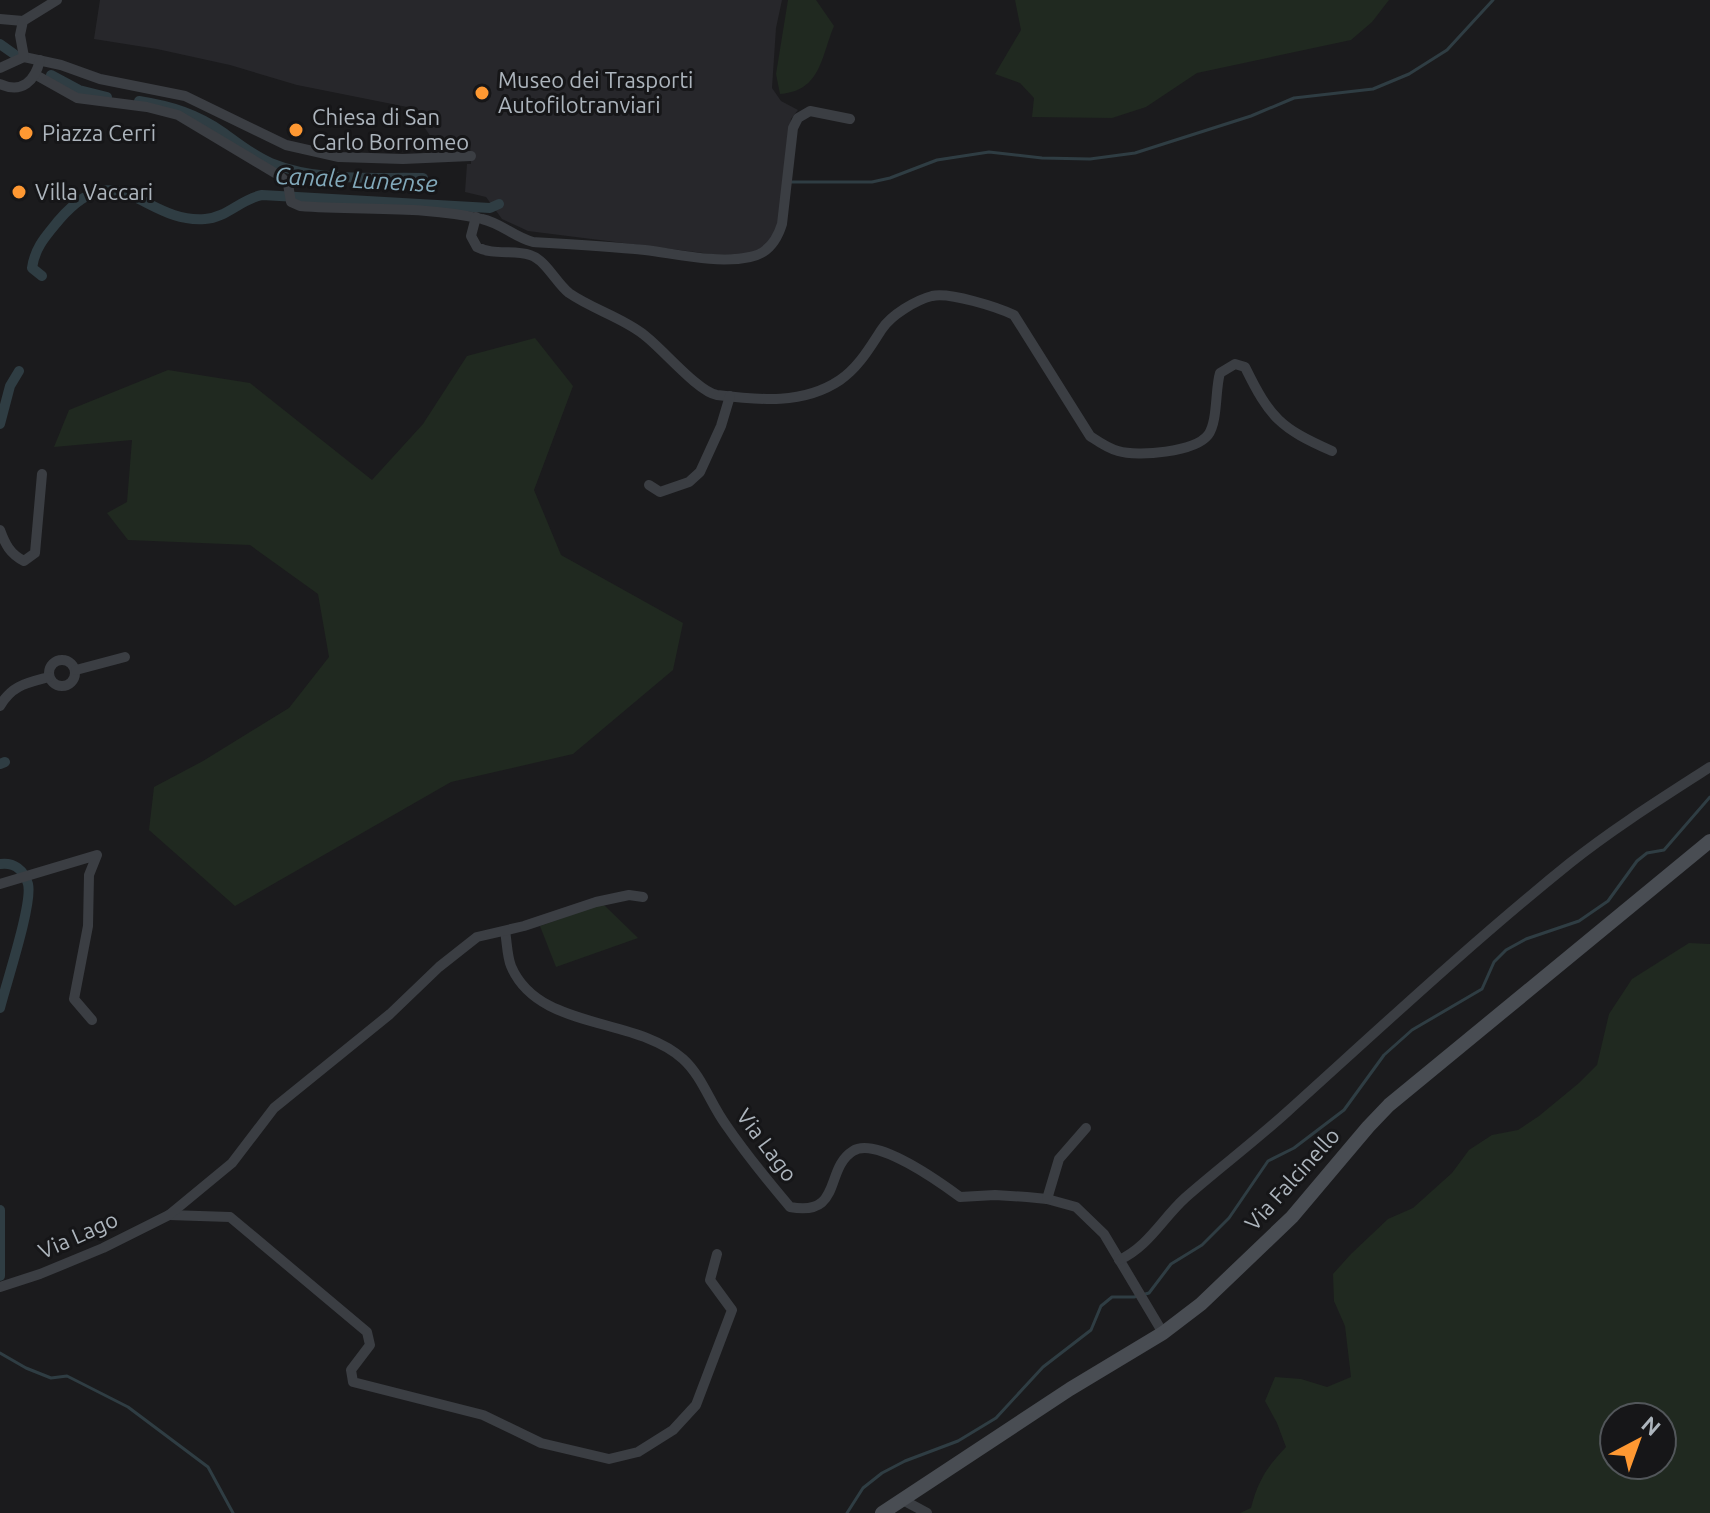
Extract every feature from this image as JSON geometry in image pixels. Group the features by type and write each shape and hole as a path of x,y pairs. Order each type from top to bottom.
{"street":[{"path":"0,19 23,21 57,0"},
{"path":"23,21 20,35 24,57"},
{"path":"0,68 24,57 100,79 185,96 286,145 339,157 403,159 471,156"},
{"path":"0,84 8,87 31,82 40,60"},
{"path":"36,75 77,98 147,107 178,115 280,176 300,206 476,217 501,225 523,240 533,242 618,247 727,259 751,257 769,248 778,237 796,120 810,111 850,119"},
{"path":"476,217 471,236 477,247 489,252 535,257 568,292 641,332 700,388 712,394 788,400 814,393 841,379 868,353 882,329 895,315 932,296 950,297 1014,315 1090,436 1119,452 1146,454 1201,442 1211,431 1220,373 1235,364 1245,367 1262,401 1284,427 1332,451"},
{"path":"649,485 660,492 696,477 711,450 730,396"},
{"path":"0,530 14,556 24,561 35,553 42,474"},
{"path":"76,670 125,657"},
{"path":"61,660 69,662 76,670 73,682 66,686 54,684 49,677 50,668 61,660"},
{"path":"0,706 16,686 49,677"},
{"path":"1121,1263 1146,1242 1183,1200 1246,1148 1407,1001 1570,863 1710,767"},
{"name":"Via Falcinello","path":"882,1513 1201,1304 1292,1217 1389,1105 1710,841"},
{"path":"0,884 97,855 89,875 88,926 74,999 92,1020"},
{"name":"Via Lago","path":"5,1286 103,1248 169,1215 232,1163 274,1108 390,1014 439,967 477,937 596,902 629,895 643,897"},
{"name":"Via Lago","path":"505,931 510,965 535,996 551,1008 610,1024 664,1046 681,1057 691,1067 726,1126 790,1207 803,1209 821,1202 834,1186 844,1159 861,1148 882,1152 923,1171 960,1197 995,1195 1065,1203 1085,1215 1104,1234 1161,1328"},
{"path":"1047,1199 1059,1159 1086,1128"},
{"name":"Via Lago","path":"169,1215 230,1217 367,1332 370,1345 351,1370 353,1382 483,1415 541,1443 609,1459 638,1452 673,1430 696,1405 732,1310 710,1280 717,1254"},
{"path":"901,1499 927,1513"}],"shaded area":[{"path":"100,0 782,0 776,28 772,88 781,101 798,110 791,119 779,226 770,242 752,253 719,255 528,231 502,219 486,197 465,192 467,164 471,164 470,143 441,142 441,145 436,145 412,108 297,85 230,65 157,49 94,39"},
{"path":"788,0 816,0 834,26 812,79 794,91 780,94 776,74"},
{"path":"1015,0 1389,0 1372,22 1351,40 1197,73 1146,107 1112,118 1032,117 1034,98 1020,83 995,74 1021,30"},
{"path":"535,338 573,386 534,490 561,555 683,623 673,670 573,754 451,782 235,906 149,830 154,787 289,708 329,657 318,594 250,545 128,540 107,513 127,502 132,440 54,447 69,410 168,370 250,383 372,480 423,424 467,356"},
{"path":"603,904 638,938 556,967 540,926"},
{"path":"1689,943 1710,944 1710,1513 1240,1513 1251,1508 1264,1475 1286,1447 1265,1401 1275,1377 1301,1379 1327,1387 1351,1377 1345,1326 1334,1301 1333,1274 1388,1219 1413,1208 1452,1173 1469,1150 1492,1135 1518,1130 1579,1083 1597,1065 1609,1014 1632,979"}],"waterway":[{"path":"790,182 872,182 937,160 989,152 1090,159 1135,153 1251,116 1294,98 1373,89 1409,74 1447,50 1493,0"},
{"path":"0,44 14,54"},
{"path":"51,75 79,90 107,97"},
{"path":"139,101 194,116 259,157 289,169 326,176 423,178"},
{"name":"Canale Lunense","path":"42,276 32,268 42,242 80,200 98,191 115,191 131,196 184,218 205,219 262,195 490,208 499,204"},
{"name":"Canale Lunense","path":"0,424 10,386 19,371"},
{"name":"Canale Lunense","path":"0,764 5,762"},
{"path":"847,1513 863,1488 882,1473 958,1441 996,1418 1043,1367 1091,1330 1101,1306 1112,1297 1149,1293 1171,1264 1202,1245 1229,1218 1268,1161 1294,1148 1344,1110 1384,1055 1412,1030 1482,989 1494,962 1506,950 1526,939 1579,921 1608,901 1637,861 1647,853 1664,850 1710,797"},
{"name":"Canale Lunense","path":"0,864 14,866 21,871 28,884 27,908 0,1008"},
{"name":"Canale Lunense","path":"0,1210 0,1276"},
{"path":"0,1353 51,1378 67,1376 128,1407 208,1467 233,1513"}],"place":[{"name":"Museo dei Trasporti Autofilotranviari","path":"482,93"},
{"name":"Chiesa di San Carlo Borromeo","path":"296,130"},
{"name":"Piazza Cerri","path":"26,133"},
{"name":"Villa Vaccari","path":"19,192"}]}
